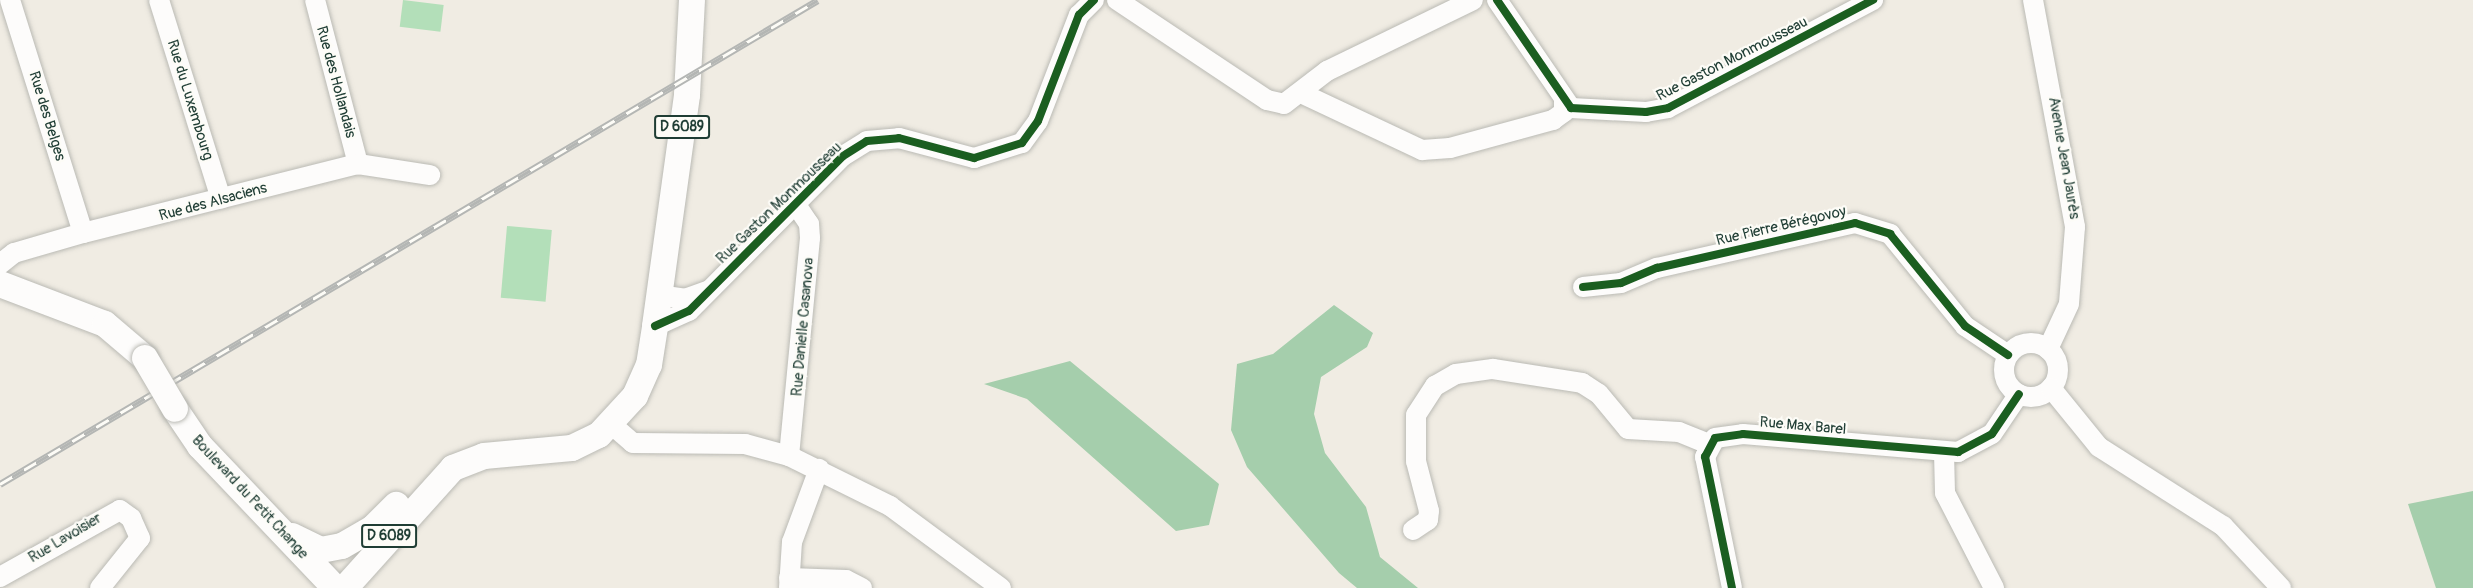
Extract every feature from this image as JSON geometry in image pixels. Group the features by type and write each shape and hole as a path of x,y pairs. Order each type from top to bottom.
{"main road":[{"name":"D 6089","path":"343,588 433,485 467,460 572,448 611,424 644,381 655,326 662,253 687,95 692,0"},
{"name":"Boulevard du Petit Change","path":"0,284 105,324 145,358 200,446 335,588"},
{"path":"321,550 354,541 399,501 433,485"},
{"path":"267,514 297,540 321,550 342,572 343,588"}],"street":[{"name":"Rue des Belges","path":"10,0 83,233"},
{"name":"Rue du Luxembourg","path":"159,0 221,199"},
{"name":"Rue des Hollandais","path":"315,0 358,164"},
{"path":"1117,0 1267,100 1284,104 1303,94 1327,71 1473,0"},
{"path":"1303,94 1422,150 1553,120 1564,112 1564,100 1497,0"},
{"name":"Rue Gaston Monmousseau","path":"1564,100 1587,112 1657,112 1873,0"},
{"name":"Avenue Jean Jaurès","path":"2033,0 2075,227 2069,304 2048,349"},
{"name":"Rue Gaston Monmousseau","path":"655,326 678,320 843,156 867,141 899,138 974,158 1022,143 1038,121 1079,15 1091,1"},
{"name":"Rue des Alsaciens","path":"0,264 14,254 83,233 358,164 430,175"},
{"name":"Rue Danielle Casanova","path":"789,456 810,238 809,224 795,203"},
{"name":"Rue Pierre Bérégovoy","path":"1582,287 1621,283 1657,268 1855,223 1890,234 1965,326 2008,355"},
{"name":"Rue Gaston Monmousseau","path":"658,295 685,299 712,288"},
{"path":"2031,342 2048,349 2058,365 2051,388 2032,397 2019,394 2005,377 2008,355 2031,342"},
{"path":"1413,530 1428,520 1429,511 1416,461 1416,415 1435,386 1456,374 1493,369 1582,383 1599,394 1628,429 1679,432 1708,444 1712,511 1732,588"},
{"path":"2051,388 2106,453 2223,526 2281,588"},
{"name":"Rue Max Barel","path":"1708,444 1743,434 1944,452 1982,442 2019,394"},
{"path":"611,424 633,443 736,444 789,456 890,506 1001,588"},
{"path":"1944,452 1942,474 1945,493 1994,588"},
{"path":"819,469 792,542 789,583 846,580 862,588"},
{"path":"1938,508 1935,493 1942,474"},
{"name":"Rue Lavoisier","path":"0,577 111,511 131,518 139,532 137,546 100,588"}],"green space":[{"path":"403,0 444,5 440,32 400,27"},
{"path":"507,226 552,230 546,302 501,298"},
{"path":"1334,305 1373,333 1367,347 1321,377 1314,414 1325,453 1366,507 1380,557 1418,588 1357,588 1339,573 1247,467 1231,430 1237,364 1273,354"},
{"path":"1070,361 1219,484 1209,525 1176,531 1027,399 984,384"},
{"path":"2473,491 2473,588 2436,588 2408,504"}],"railway":[{"path":"0,484 818,0"}],"cycle path":[{"path":"655,326 689,311 843,156 867,141 899,138 974,158 1022,143 1038,121 1079,15 1094,0"},
{"path":"1497,0 1571,108 1646,112 1668,108 1873,0"},
{"path":"1583,287 1621,283 1657,268 1855,223 1890,234 1965,326 2008,355"},
{"path":"1732,588 1705,457 1715,438 1743,434 1958,452 1992,434 2019,394"}]}
